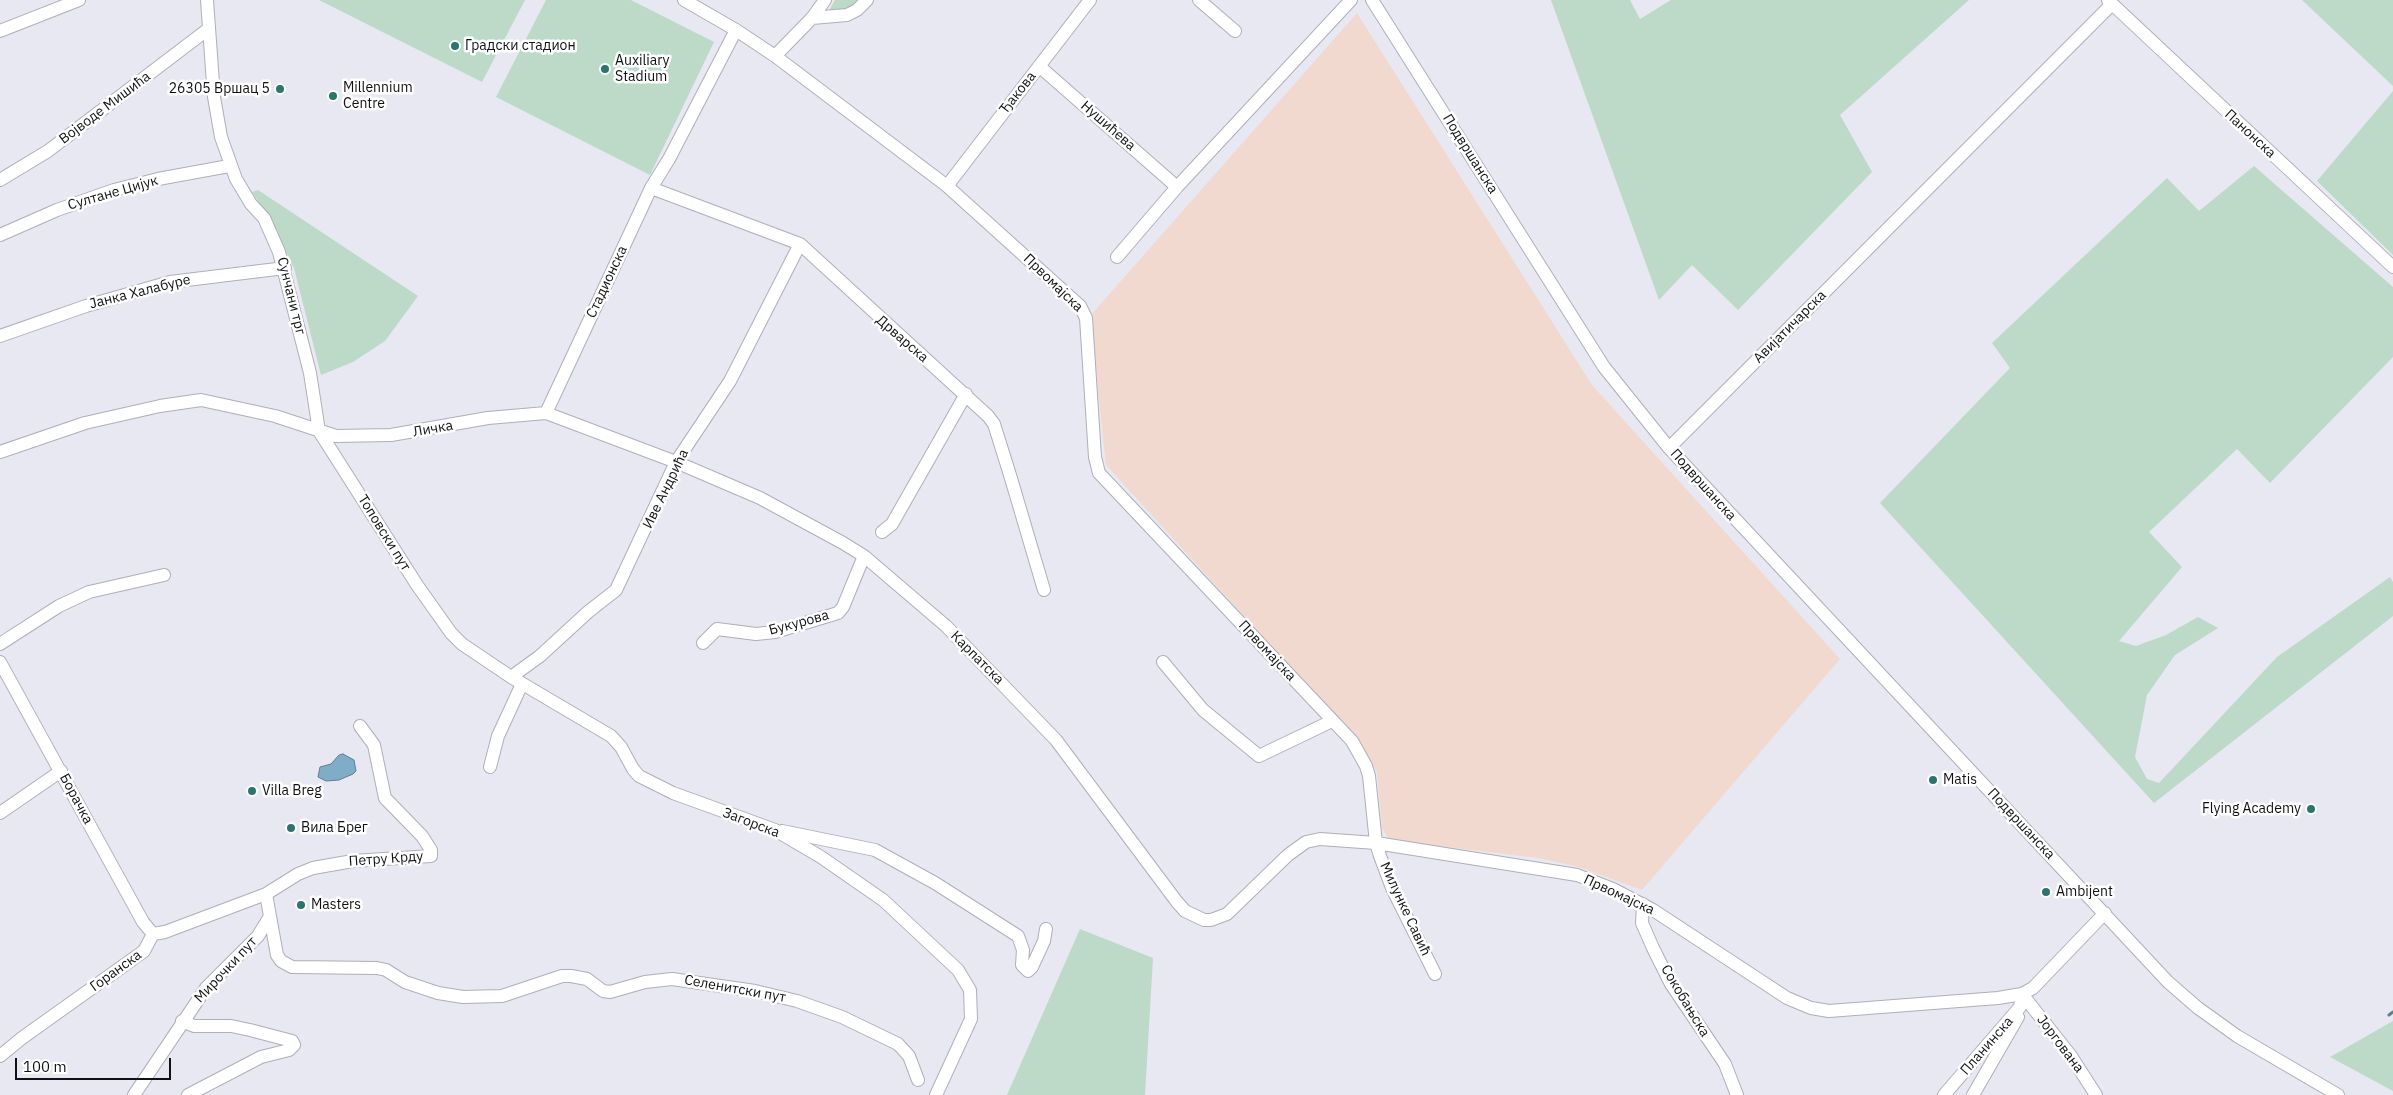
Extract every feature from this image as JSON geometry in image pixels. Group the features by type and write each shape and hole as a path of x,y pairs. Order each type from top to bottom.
{"street":[{"path":"0,31 79,0"},
{"name":"Сунчани трг","path":"207,0 207,30 217,119 231,169 251,204 264,218 285,268 310,373 319,431"},
{"name":"Првомајска","path":"684,0 736,30 775,56 947,186 1080,306 1085,314 1095,457 1099,473 1352,741 1366,766 1371,789 1376,843 1577,876 1613,889 1643,904 1787,998 1811,1008 1829,1011 1998,998 2022,994"},
{"path":"775,56 812,18 825,0"},
{"path":"812,18 847,15 857,10 867,0"},
{"name":"Ђакова","path":"947,186 1090,0"},
{"path":"1199,0 1235,31"},
{"path":"1117,257 1177,186 1351,0"},
{"name":"Подвршанска","path":"1372,0 1604,367 1670,448 2168,982 2198,1008 2237,1036 2338,1095"},
{"name":"Авијатичарска","path":"1670,448 1910,207 2110,2"},
{"name":"Панонска","path":"2110,2 2393,268"},
{"name":"Војводе Мишића","path":"0,180 48,151 207,30"},
{"name":"Стадионска","path":"546,414 651,188 669,160 736,30"},
{"name":"Нушићева","path":"1039,66 1177,186"},
{"name":"Султане Цијук","path":"0,235 57,210 114,190 158,179 231,169"},
{"name":"Дрварска","path":"651,188 800,244 819,260 871,312 966,394 994,424 1044,590"},
{"name":"Иве Андрића","path":"490,767 516,680 588,612 616,590 676,462 730,381 800,244"},
{"name":"Јанка Халабуре","path":"0,336 86,306 170,282 285,268"},
{"path":"882,532 892,524 966,394"},
{"name":"Личка","path":"0,452 85,423 160,406 200,400 275,416 336,436 391,435 488,418 546,414"},
{"path":"546,414 676,462"},
{"name":"Топовски пут","path":"319,431 417,586 451,633"},
{"name":"Карпатска","path":"676,462 760,498 864,556 946,626 1056,740 1148,866 1185,911 1204,920 1218,918 1236,906 1288,855 1306,842 1320,839 1376,843"},
{"name":"Букурова","path":"703,643 717,629 756,634 775,632 838,613 843,607 864,556"},
{"path":"0,644 59,606 88,592 164,575"},
{"name":"Загорска","path":"451,633 462,644 516,680 611,736 621,746 633,769 639,776 673,793 775,830 821,857 883,900 938,950 964,979 970,990 971,1019 936,1095"},
{"name":"Борачка","path":"0,662 143,922 153,934"},
{"path":"1163,662 1203,710 1259,756 1332,721"},
{"name":"Петру Крду","path":"266,894 298,874 328,865 429,857 432,854 422,836 385,798 374,745 360,726"},
{"path":"0,814 61,771"},
{"path":"775,830 820,837 875,850 935,883 1018,936 1023,950 1022,964 1028,971 1032,967 1041,947 1046,930"},
{"name":"Милунке Савић","path":"1376,843 1392,888 1435,974"},
{"path":"153,934 165,932 266,894"},
{"name":"Селенитски пут","path":"266,894 269,918 278,955 286,964 292,966 377,968 386,970 405,982 438,993 464,998 502,996 562,976 587,979 603,990 610,992 645,982 672,979 711,983 797,1001 842,1017 898,1044 909,1056 918,1080"},
{"name":"Сокобањска","path":"1643,904 1642,923 1653,948 1671,984 1725,1064 1737,1095"},
{"path":"2022,994 2033,988 2105,913"},
{"name":"Мирочки пут","path":"134,1095 206,988 258,936 269,918"},
{"name":"Горанска","path":"0,1056 22,1038 144,951 153,934"},
{"name":"Планинска","path":"1944,1095 2020,1007 2022,994"},
{"name":"Јоргована","path":"2022,994 2070,1056 2096,1095"},
{"path":"1973,1095 2017,1021 2020,1007"},
{"name":"Мирочки пут","path":"182,1021 194,1026 230,1026 294,1043 293,1048 286,1052 262,1057 188,1095"}],"shaded area":[{"path":"1357,13 1592,385 1840,659 1642,890 1579,867 1538,858 1389,840 1382,828 1377,772 1357,740 1106,465 1090,316"}],"green space":[{"name":"Градски стадион","path":"319,0 525,0 482,82"},
{"name":"Auxiliary Stadium","path":"546,0 631,0 714,42 650,175 496,97"},
{"path":"835,0 860,0 850,9 829,11"},
{"path":"1551,0 1630,0 1640,19 1671,0 1969,0 1840,115 1872,172 1738,310 1692,265 1659,300"},
{"path":"2302,0 2393,0 2393,86"},
{"path":"2393,91 2393,255 2317,181"},
{"path":"2254,166 2393,287 2393,357 2270,483 2237,449 2149,532 2182,567 2119,641 2136,646 2166,635 2198,617 2218,628 2175,655 2147,695 2135,757 2147,779 2159,783 2277,657 2390,577 2393,582 2393,616 2154,803 1880,503 2010,368 1992,343 2167,178 2199,211"},
{"path":"258,190 418,296 385,341 353,362 321,375 294,268 268,216 252,192"},
{"path":"1080,929 1153,958 1145,1095 1007,1095"},
{"path":"2393,1021 2393,1091 2330,1057"}],"water":[{"path":"343,754 354,760 356,771 353,774 339,780 326,781 318,777 320,767 331,764 339,755"}],"waterway":[{"path":"2389,1015 2393,1012"}],"place":[{"name":"Градски стадион","path":"455,46"},
{"name":"Auxiliary Stadium","path":"605,69"},
{"name":"26305 Вршац 5","path":"280,89"},
{"name":"Millennium Centre","path":"333,96"},
{"name":"Matis","path":"1933,780"},
{"name":"Villa Breg","path":"252,791"},
{"name":"Flying Academy","path":"2311,809"},
{"name":"Вила Брег","path":"291,828"},
{"name":"Ambijent","path":"2046,892"},
{"name":"Masters","path":"301,905"}]}
